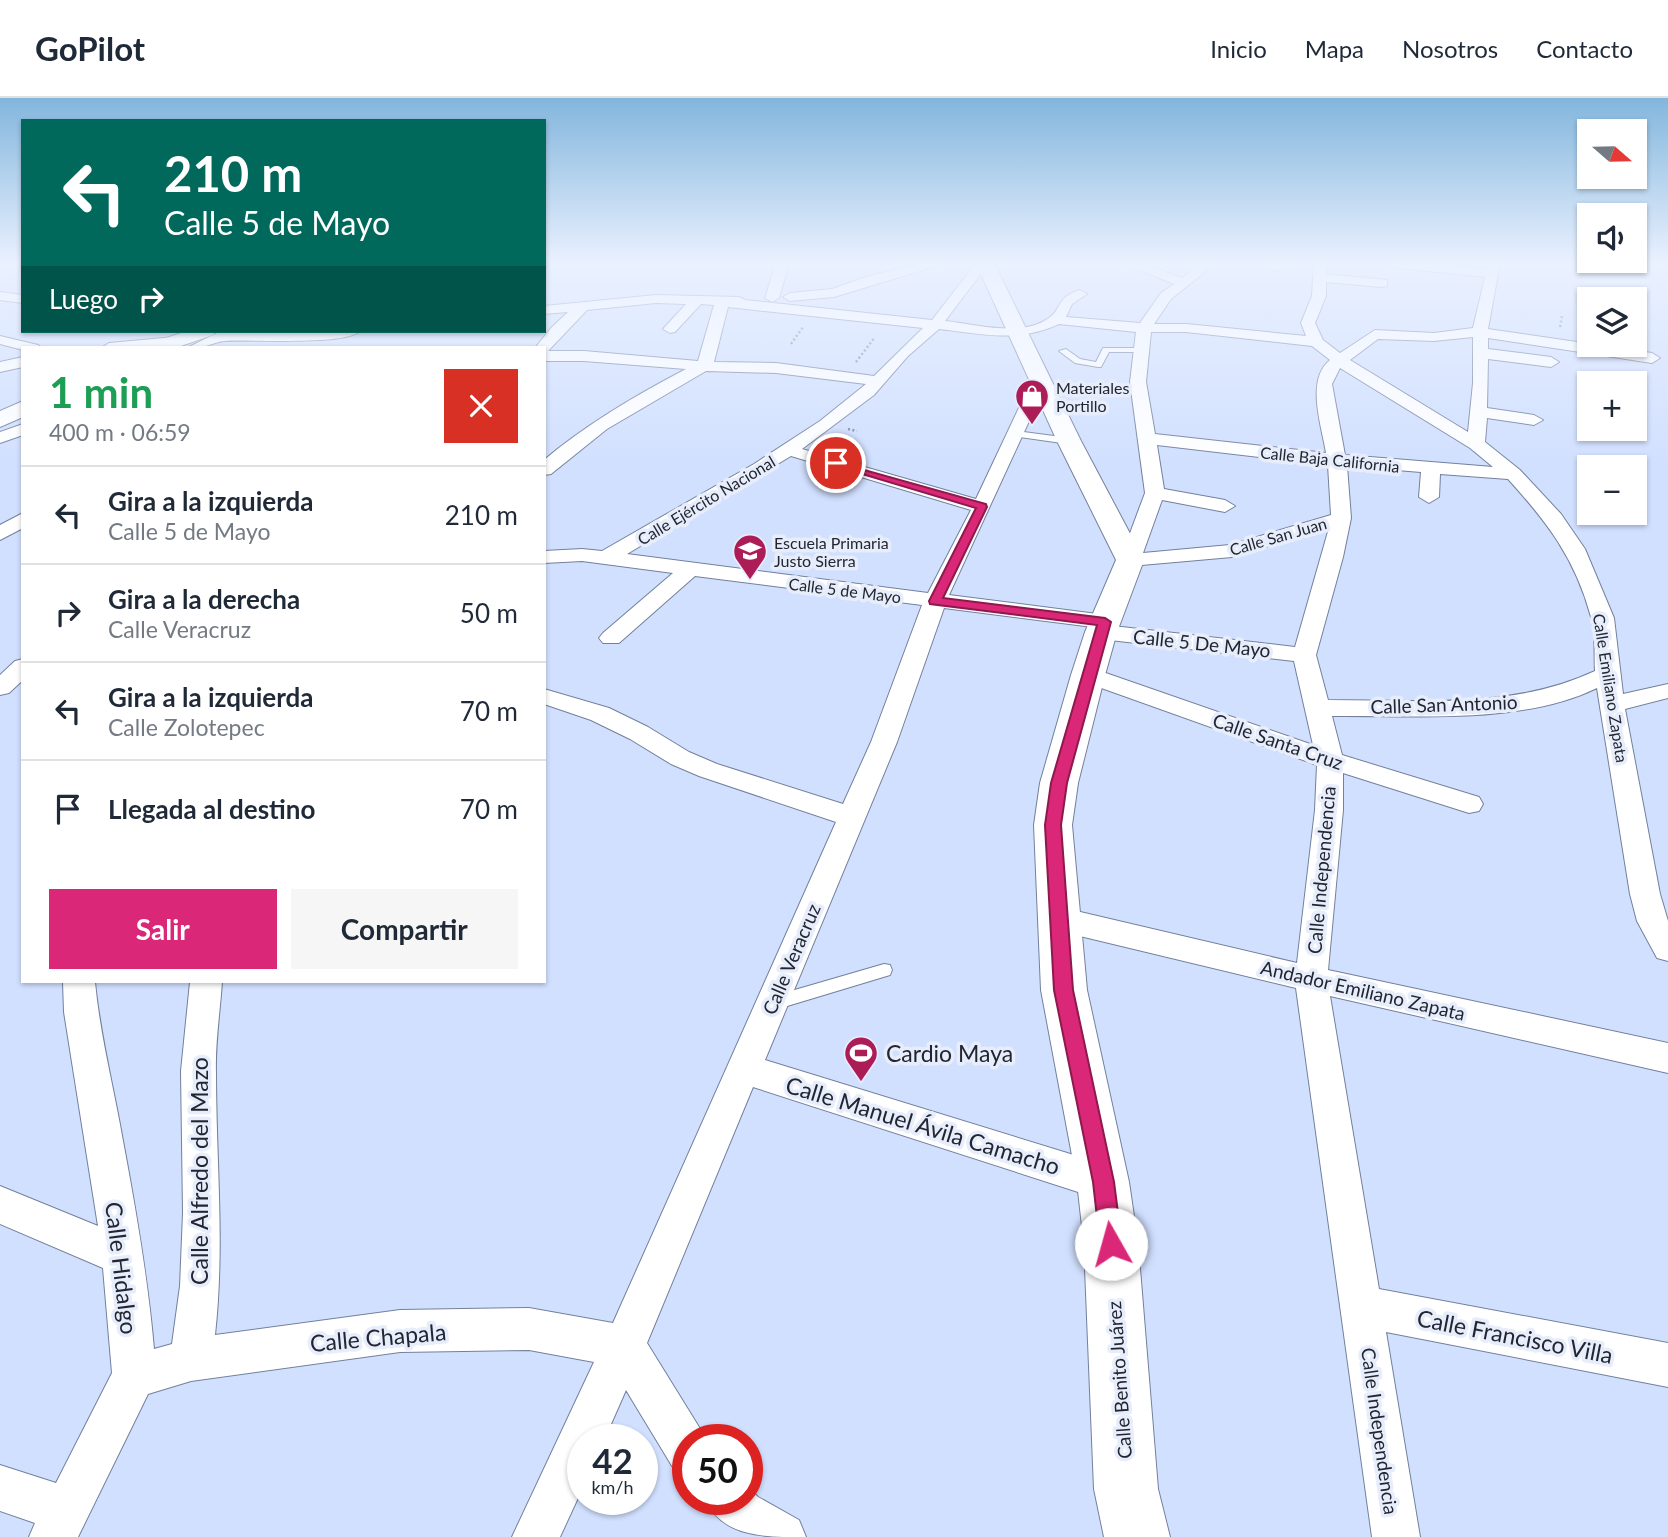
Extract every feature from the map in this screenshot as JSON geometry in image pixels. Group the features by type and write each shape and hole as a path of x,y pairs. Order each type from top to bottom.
{"main road":[{"path":"1016,330 1051,365 1069,441 1130,560"},
{"path":"169,342 219,333"},
{"path":"0,420 21,409"},
{"name":"Calle Benito Juárez","path":"1130,560 1103,627 1088,675 1059,783 1053,825 1064,990 1103,1182 1111,1244 1126,1489 1137,1537"}],"street":[{"path":"544,346 557,330"},
{"path":"546,468 620,412 671,381 705,365 714,330"},
{"name":"Calle Ejército Nacional","path":"606,558 674,520 826,425 877,381 929,330"},
{"path":"988,330 1017,333 1034,330"},
{"path":"1130,560 1155,493 1138,382 1143,330"},
{"path":"1206,330 1316,342 1311,330"},
{"path":"1304,655 1333,557 1341,518 1336,460 1324,384 1331,367 1372,330"},
{"path":"1394,330 1434,337 1480,332 1651,358"},
{"path":"1476,444 1480,412 1480,332"},
{"path":"323,346 341,333"},
{"path":"0,340 25,346"},
{"path":"129,346 169,342"},
{"name":"Calle Emiliano Zapata","path":"1316,342 1340,361 1476,444 1513,474 1555,518 1575,549 1603,618 1607,674 1645,894 1652,921 1668,949"},
{"path":"1480,353 1553,362"},
{"path":"546,356 776,368 877,381"},
{"path":"0,367 21,362"},
{"name":"Calle Veracruz","path":"537,1537 624,1346 884,742 935,601 1051,365"},
{"path":"1480,412 1534,420"},
{"path":"0,438 21,430"},
{"name":"Calle Baja California","path":"1148,439 1336,460 1513,474"},
{"path":"789,450 982,507"},
{"path":"1429,497 1431,468"},
{"path":"1155,493 1225,506"},
{"name":"Calle San Juan","path":"1130,560 1232,551 1341,518"},
{"path":"0,534 21,520"},
{"name":"Calle 5 de Mayo","path":"546,557 583,555 935,601 1103,627"},
{"path":"611,638 689,570"},
{"name":"Calle 5 De Mayo","path":"1103,627 1304,655"},
{"name":"Calle Independencia","path":"1304,655 1330,760 1329,810 1311,979 1396,1537"},
{"path":"0,688 21,668"},
{"name":"Calle San Antonio","path":"1317,708 1496,705 1571,690 1590,684 1607,674"},
{"name":"Calle Santa Cruz","path":"1088,675 1330,760 1469,803"},
{"path":"1612,704 1668,691"},
{"path":"546,697 600,714 639,733 680,758 708,770 852,817"},
{"name":"Andador Emiliano Zapata","path":"1059,919 1311,979 1668,1058"},
{"name":"Calle Hidalgo","path":"79,983 81,1012 105,1141 130,1313 134,1376"},
{"name":"Calle Alfredo del Mazo","path":"191,1360 200,1286 202,1213 198,1071 206,983"},
{"name":"Calle Manuel Ávila Camacho","path":"742,1068 1103,1182"},
{"path":"0,1205 122,1256"},
{"name":"Calle Francisco Villa","path":"1362,1307 1668,1365"},
{"name":"Calle Chapala","path":"134,1376 191,1360 400,1331 529,1329 624,1346"},
{"path":"624,1346 672,1424"},
{"path":"0,1488 59,1523 134,1376"},
{"path":"743,1515 782,1537"}],"lane":[{"path":"1051,365 1078,361 1098,365 1106,349 1140,350"},
{"path":"1016,433 1069,441"},
{"path":"773,1003 884,970"}],"path":[{"path":"844,376 876,337"}],"place":[{"name":"Materiales Portillo","path":"1032,426"},
{"name":"Escuela Primaria Justo Sierra","path":"750,581"},
{"name":"Cardio Maya","path":"861,1083"}],"route":[{"path":"836,463 982,507 935,601 1105,622 1059,783 1053,825 1064,990 1103,1182 1111,1244"}]}
